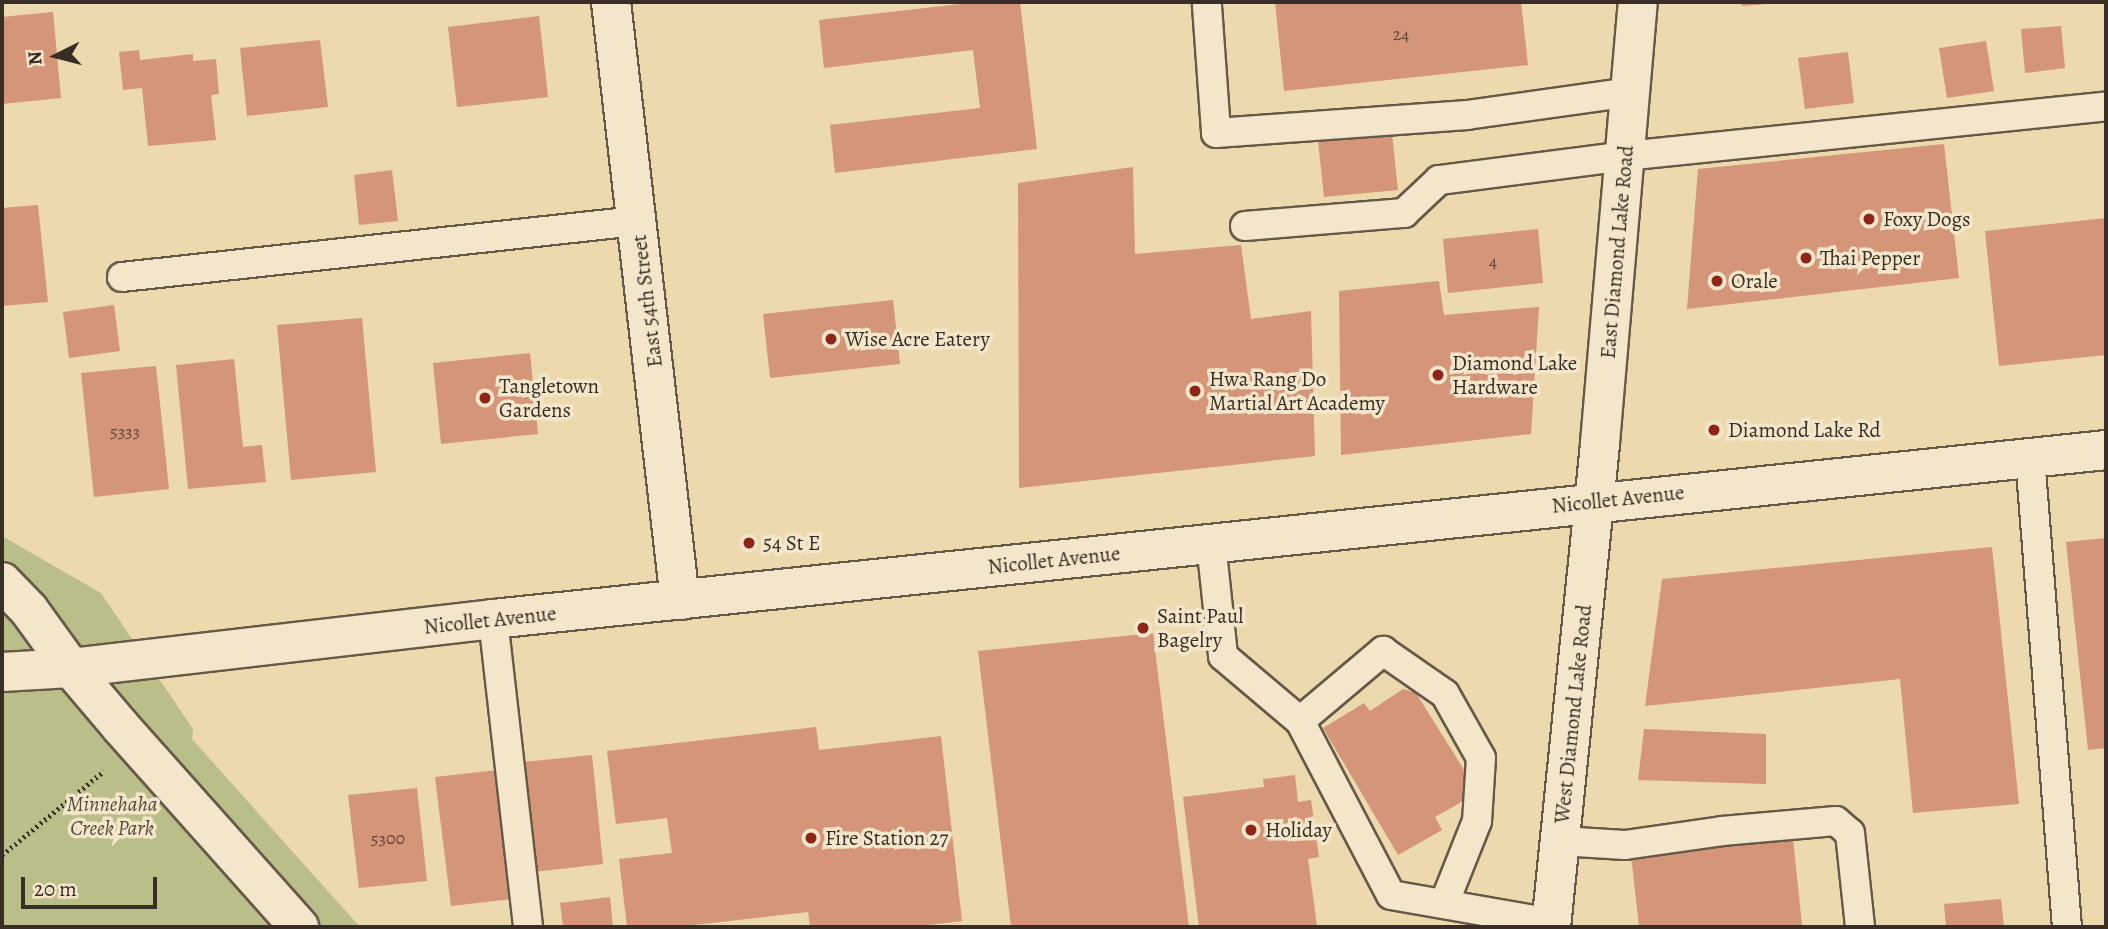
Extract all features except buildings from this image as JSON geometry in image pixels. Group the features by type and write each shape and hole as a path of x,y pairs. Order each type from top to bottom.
{"main road":[{"name":"East 54th Street","path":"611,2 680,600"},
{"name":"East Diamond Lake Road","path":"1594,502 1638,2"},
{"name":"Nicollet Avenue","path":"2,672 71,668 493,619 2106,450"},
{"name":"West Diamond Lake Road","path":"1551,925 1594,502"},
{"path":"2,582 29,610 71,668 299,927"}],"lane":[{"path":"1207,6 1216,133 1466,115 1631,92"},
{"path":"1245,226 1404,214 1439,180 1626,156 2106,106"},
{"path":"122,278 637,220"},
{"path":"2029,457 2067,927"},
{"path":"1210,543 1223,656 1300,721 1391,895 1551,925"},
{"path":"493,619 528,927"},
{"path":"1300,721 1383,651 1446,694 1480,758 1477,821 1444,904"},
{"path":"1560,841 1625,845 1722,831 1836,821 1850,833 1860,927"}],"path":[{"path":"2,855 137,743"}],"green space":[{"name":"Minnehaha Creek Park","path":"2,536 101,593 193,729 192,739 360,927 2,927"}],"place":[{"name":"Foxy Dogs","path":"1869,219"},
{"name":"Thai Pepper","path":"1806,258"},
{"name":"Orale","path":"1717,281"},
{"name":"Wise Acre Eatery","path":"831,339"},
{"name":"Diamond Lake Hardware","path":"1438,375"},
{"name":"Hwa Rang Do Martial Art Academy","path":"1195,391"},
{"name":"Tangletown Gardens","path":"485,398"},
{"name":"Diamond Lake Rd","path":"1714,430"},
{"name":"54 St E","path":"749,543"},
{"name":"Saint Paul Bagelry","path":"1143,628"},
{"name":"Holiday","path":"1251,830"},
{"name":"Fire Station 27","path":"811,838"}]}
